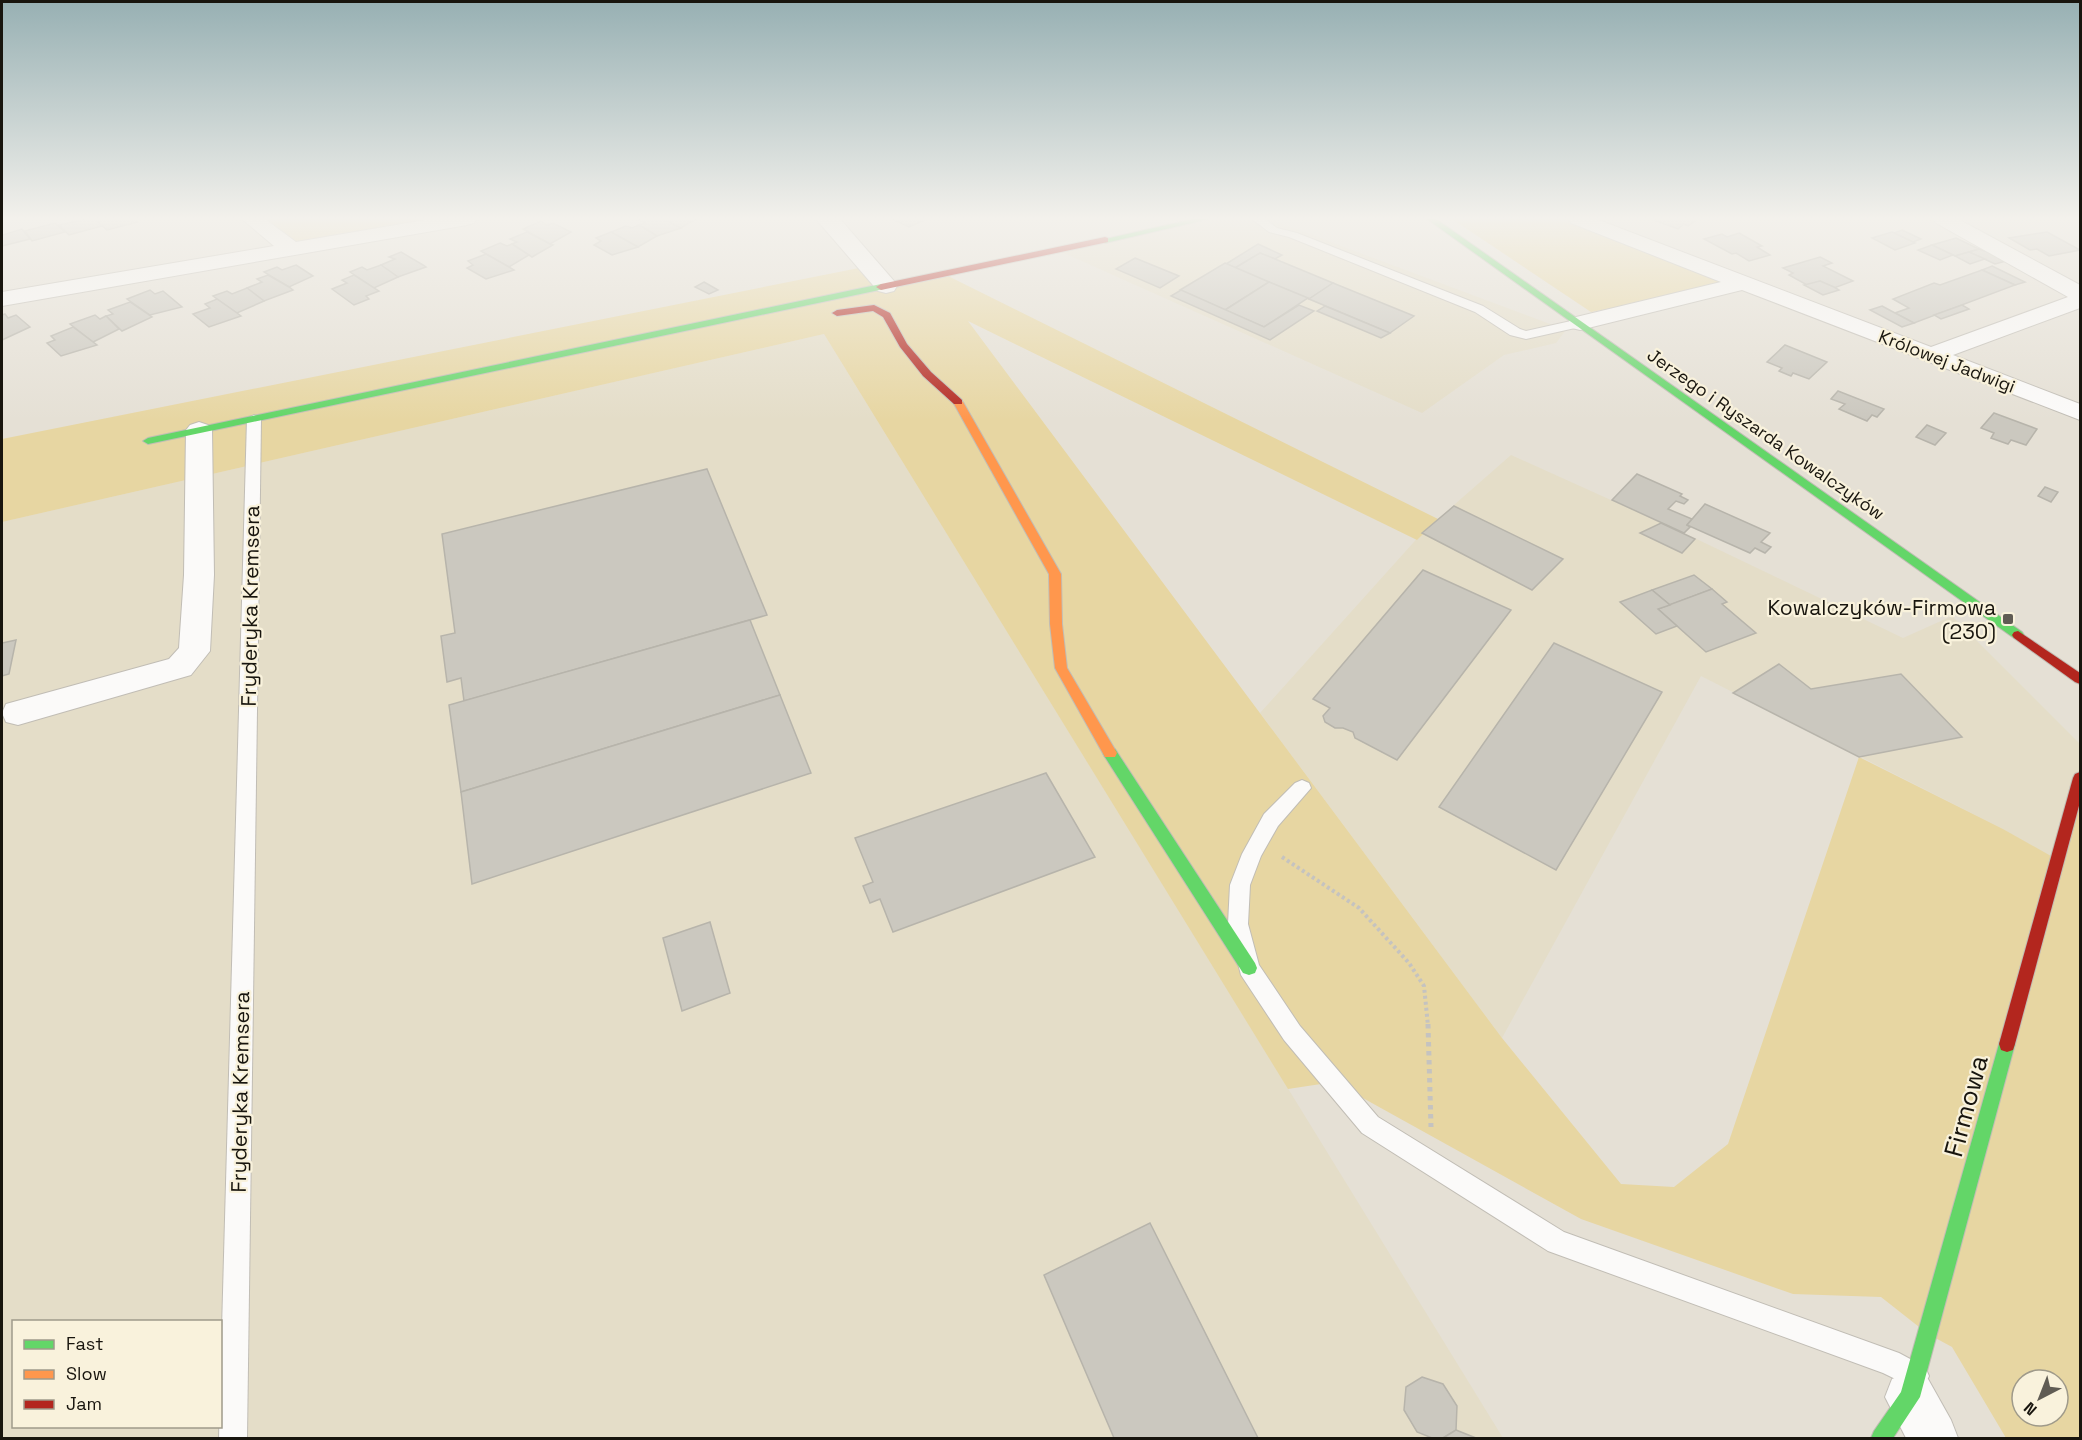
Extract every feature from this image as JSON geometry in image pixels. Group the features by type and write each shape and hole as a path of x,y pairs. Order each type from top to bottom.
{"street":[{"path":"2,299 76,286"},
{"path":"148,441 885,286"},
{"name":"Jerzego i Ryszarda Kowalczyków","path":"1527,286 2080,679"},
{"path":"1580,323 1731,286"},
{"name":"Królowej Jadwigi","path":"1752,286 2080,412"},
{"path":"2066,286 2080,294"},
{"path":"823,300 832,314 874,308 887,315 903,345 927,374 957,401 1055,574 1056,624 1061,668 1091,723 1249,968"},
{"path":"1932,355 2080,300"},
{"path":"18,713 180,667 194,651 199,575 199,430"},
{"name":"Firmowa","path":"1881,1438 1913,1387 2080,778"},
{"path":"1913,1387 1934,1438"}],"lane":[{"path":"1422,286 1479,309 1515,332 1526,335 1580,323"},
{"name":"Fryderyka Kremsera","path":"233,1438 254,419"},
{"path":"1302,788 1271,820 1258,842 1240,885 1238,924 1249,968 1292,1033 1370,1125 1557,1242 1890,1362 1913,1387"}],"path":[{"path":"1258,842 1359,908 1409,963 1424,986 1428,1009 1432,1163"}],"shaded area":[{"path":"768,286 969,286 1438,519 1417,540 968,321 1502,1038 1621,1184 1674,1187 1728,1144 1859,757 2003,829 2058,860 2080,778 2080,1438 2006,1438 1952,1347 1928,1334 1881,1297 1793,1294 1581,1219 1334,1082 1288,1089 824,334 2,522 2,439"},
{"path":"1138,286 1449,286 1566,330 1556,343 1504,355 1422,413"},
{"path":"1552,286 1727,286 1591,312"},
{"path":"824,334 1503,1438 2,1438 2,522"},
{"path":"1511,455 1684,533 1903,638 1952,616 2080,744 2080,778 2058,861 2003,829 1701,676 1502,1038 1260,713 1422,533"}],"building":[{"path":"288,286 293,290 264,301 247,288"},
{"path":"339,286 372,286 379,291 366,296 369,299 354,305 332,289"},
{"path":"711,286 718,290 709,294 695,287"},
{"path":"1186,286 1262,286 1225,310 1180,290"},
{"path":"1262,286 1279,286 1308,298 1264,327 1225,310"},
{"path":"1278,286 1328,286 1309,299"},
{"path":"1328,286 1341,286 1414,316 1390,333 1309,299"},
{"path":"1806,286 1832,286 1839,290 1823,295"},
{"path":"1926,286 2012,286 1914,323 1895,313 1909,308 1893,299"},
{"path":"247,288 264,301 237,313 213,296 227,291 232,294"},
{"path":"150,290 155,294 163,291 182,307 150,315 127,299"},
{"path":"1181,290 1264,327 1299,305 1314,311 1270,340 1171,296"},
{"path":"217,299 241,316 209,327 193,314 210,308 205,304"},
{"path":"130,302 152,317 122,331 106,316 113,314 108,310"},
{"path":"1962,305 1969,309 1941,319 1934,315"},
{"path":"1325,306 1390,333 1381,338 1317,311"},
{"path":"1882,306 1914,323 1902,327 1870,310"},
{"path":"5,314 8,318 16,315 30,327 2,340 2,315"},
{"path":"95,315 100,319 106,316 119,329 93,342 70,324"},
{"path":"73,327 97,345 61,356 47,343 55,340 51,336"},
{"path":"1785,345 1827,362 1809,379 1793,373 1791,376 1779,371 1782,368 1767,362"},
{"path":"1838,391 1884,409 1877,417 1872,415 1867,421 1839,409 1845,404 1831,399"},
{"path":"1994,413 2037,429 2026,445 2011,440 2008,444 1991,438 1994,433 1981,428"},
{"path":"1927,425 1946,433 1935,445 1916,437"},
{"path":"707,469 767,615 464,701 461,678 447,682 441,636 455,633 442,534"},
{"path":"1637,474 1682,494 1680,496 1688,500 1684,504 1676,501 1668,509 1692,519 1687,525 1690,527 1684,533 1612,500"},
{"path":"2045,487 2058,492 2051,502 2038,496"},
{"path":"1705,504 1770,533 1761,542 1771,547 1765,553 1755,548 1750,553 1687,525"},
{"path":"1454,506 1563,559 1532,590 1422,533"},
{"path":"1661,523 1695,539 1682,553 1640,533"},
{"path":"1423,570 1511,610 1397,760 1355,738 1353,732 1335,728 1325,722 1323,716 1330,708 1313,699"},
{"path":"1694,575 1712,589 1670,605 1652,590"},
{"path":"1712,589 1727,602 1722,604 1756,633 1706,652 1658,609"},
{"path":"1652,590 1670,605 1658,609 1677,626 1656,634 1620,602"},
{"path":"750,620 780,695 461,792 449,705"},
{"path":"16,640 9,674 2,676 2,643"},
{"path":"1554,643 1662,692 1556,870 1439,807"},
{"path":"1779,664 1811,689 1901,674 1962,737 1859,757 1733,693"},
{"path":"780,695 811,773 472,884 461,792"},
{"path":"1046,773 1095,857 893,932 880,899 870,903 863,886 873,882 855,838"},
{"path":"710,922 730,993 682,1011 663,938"},
{"path":"1150,1223 1258,1438 1114,1438 1044,1275"},
{"path":"1422,1377 1443,1384 1457,1406 1456,1430 1443,1438 1432,1438 1417,1432 1404,1410 1406,1387"},
{"path":"1456,1430 1476,1438 1443,1438"}],"traffic: fast":[{"path":"1526,286 2018,635"},
{"path":"148,441 881,287"},
{"path":"1110,753 1249,968"},
{"path":"1881,1438 1910,1397 2007,1044"}],"traffic: slow":[{"path":"958,402 1055,574 1056,624 1061,668 1110,753"}],"traffic: jam":[{"path":"837,313 874,308 887,315 903,345 927,374 958,402"},
{"path":"2018,635 2080,679"},
{"path":"2007,1044 2080,778"}],"place":[{"name":"Kowalczyków-Firmowa (230)","path":"2008,619"}]}
